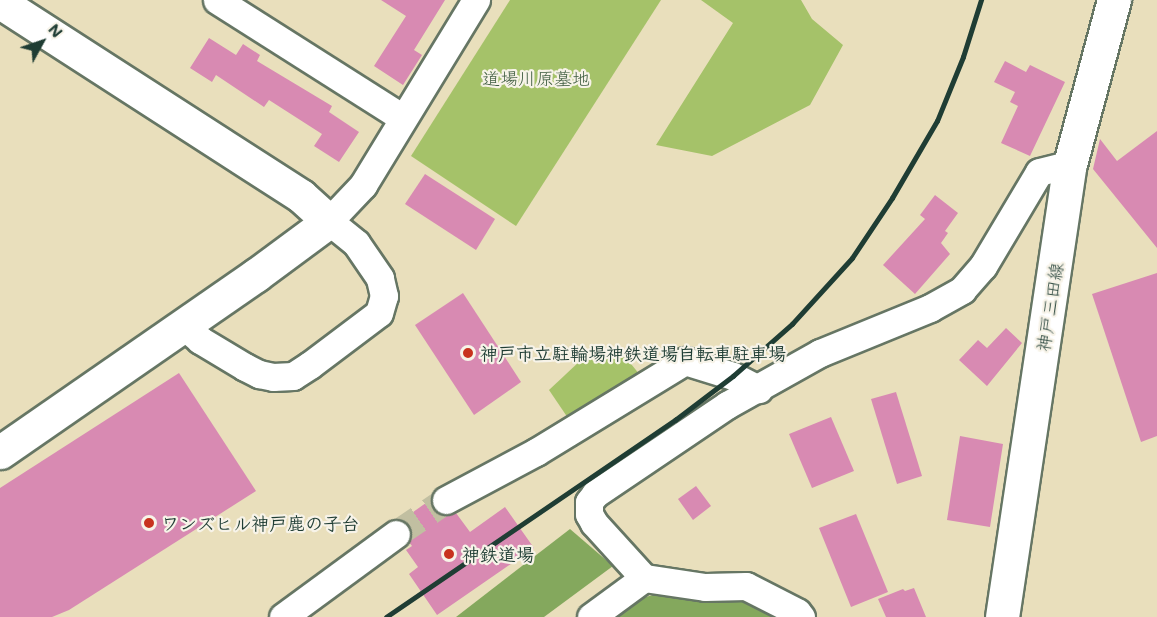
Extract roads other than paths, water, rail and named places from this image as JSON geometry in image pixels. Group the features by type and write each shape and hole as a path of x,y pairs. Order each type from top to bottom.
{"street":[{"path":"217,0 403,118"},
{"path":"0,452 329,221 363,185 476,0"},
{"name":"神戸三田線","path":"1002,617 1070,164 1114,0"},
{"path":"0,2 301,196 356,243 372,264 383,286 384,296 379,314 324,356 293,376 273,377 259,374 200,340 183,325"},
{"path":"801,617 797,612 746,586 705,587 644,578 594,523 588,508 595,494 701,421 820,353 930,308 962,290 983,266 1039,172 1070,164"},
{"path":"446,500 536,452 685,361 733,376 759,389"},
{"path":"283,617 396,534"},
{"path":"591,617 644,578"}],"tunnel":[{"path":"396,534 446,500"}],"railway":[{"path":"386,617 675,420 733,376 792,324 852,258 892,198 937,121 963,57 981,0"}],"place":[{"name":"神戸市立駐輪場神鉄道場自転車駐車場","path":"468,353"},
{"name":"ワンズヒル神戸鹿の子台","path":"149,523"},
{"name":"神鉄道場","path":"449,554"}],"park label":[{"name":"道場川原墓地","path":"536,78"}]}
